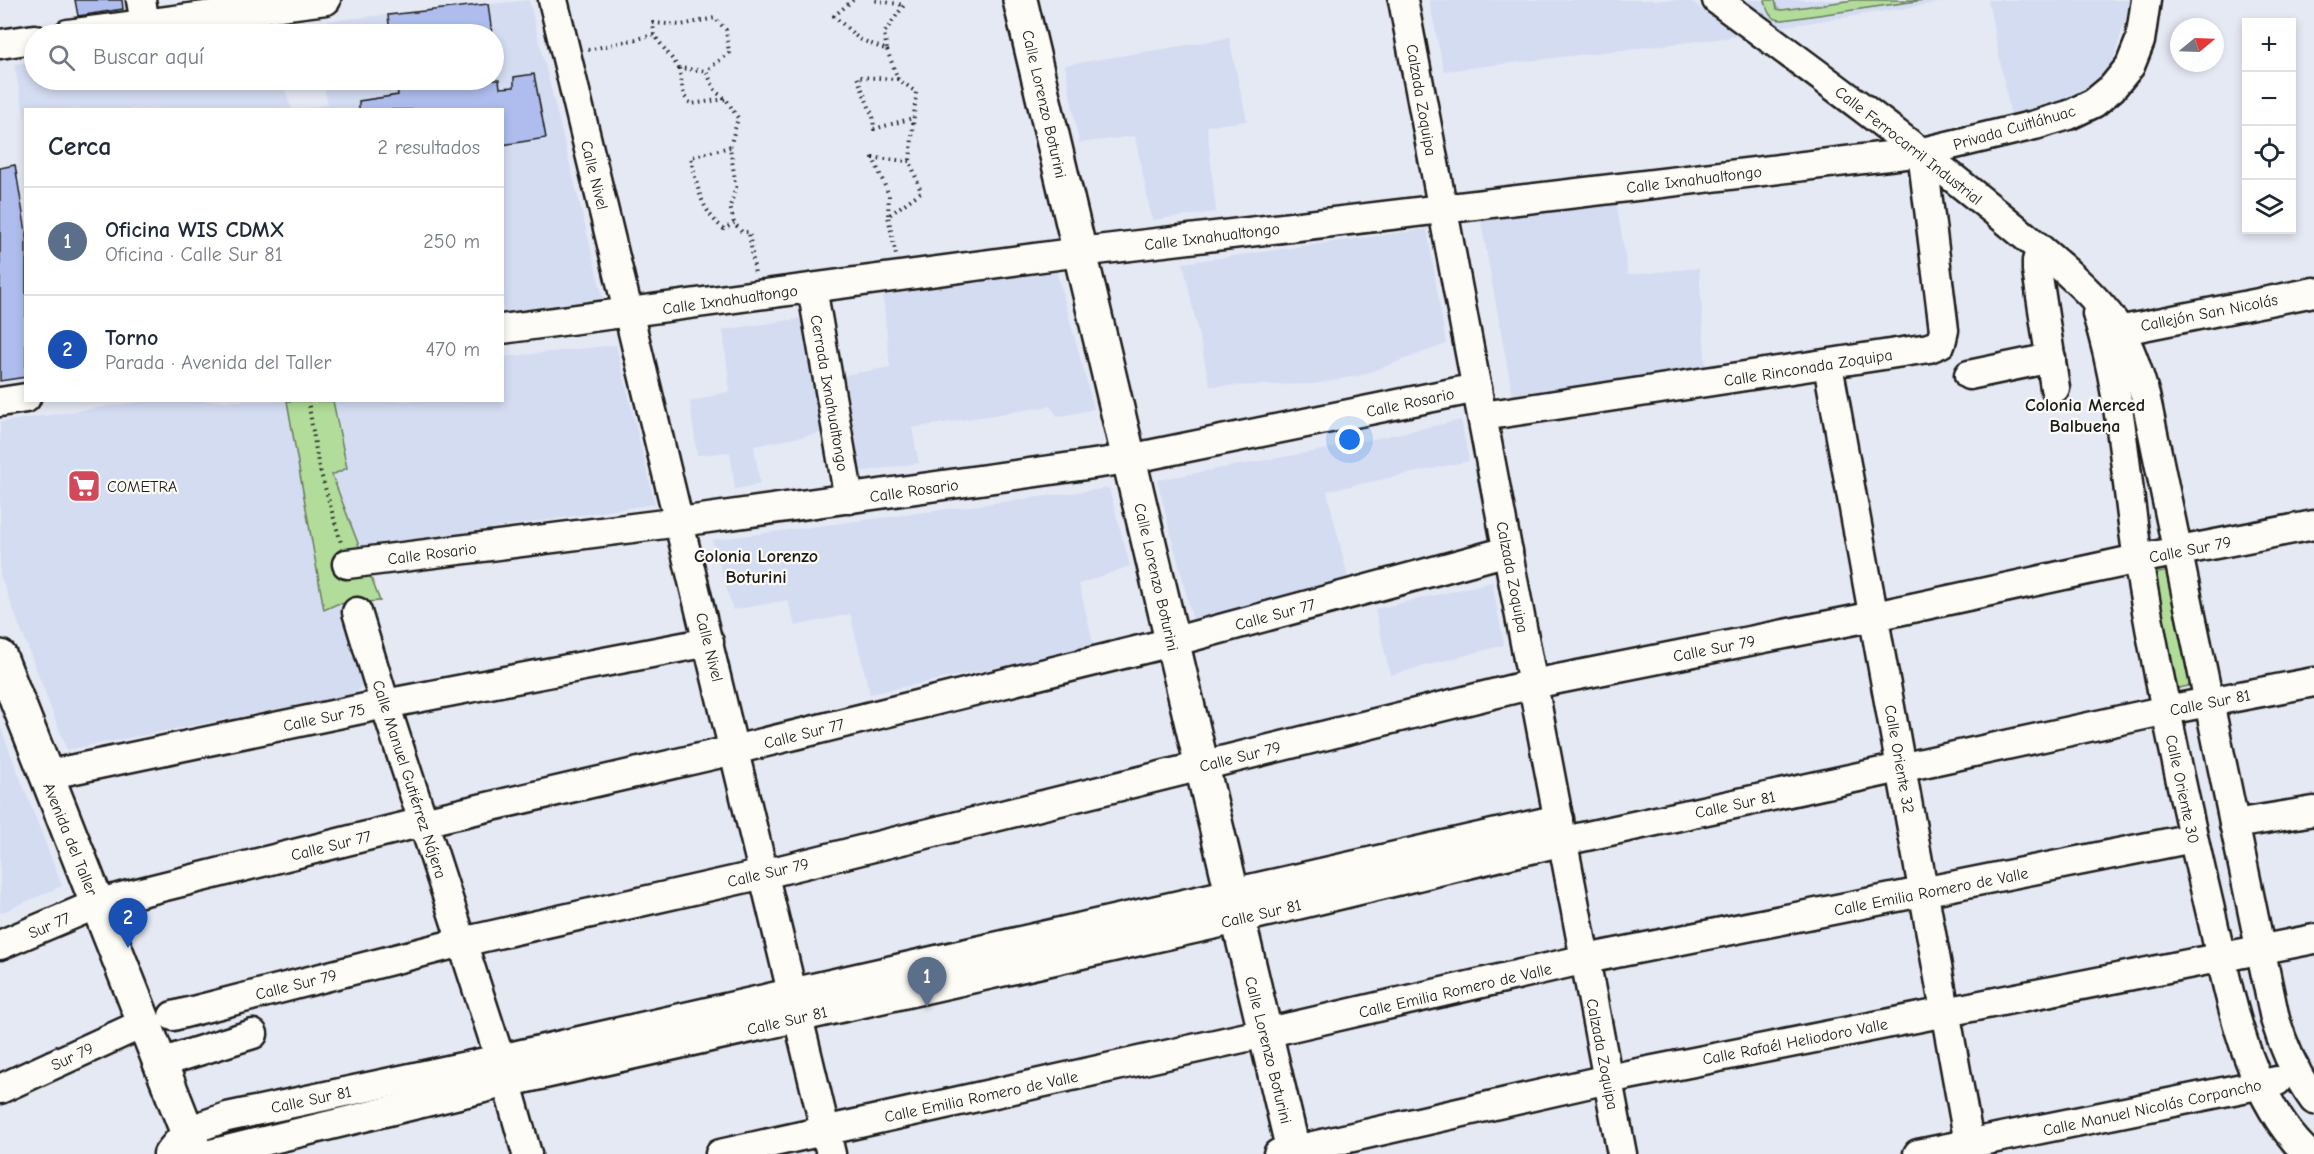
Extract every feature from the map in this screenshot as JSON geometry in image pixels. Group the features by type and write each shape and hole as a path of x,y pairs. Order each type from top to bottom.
{"main road":[{"name":"Calle Lorenzo Boturini","path":"1020,0 1265,1033 1288,1153"},
{"name":"Avenida del Taller","path":"0,657 97,904 159,1019 160,1063 184,1146"}],"street":[{"path":"102,24 143,12 326,0"},
{"name":"Calle Nivel","path":"553,0 829,1142"},
{"name":"Calzada Zoquipa","path":"1403,0 1622,1154"},
{"name":"Calle Ferrocarril Industrial","path":"1717,0 1922,152 2041,250 2093,299 2111,332"},
{"name":"Privada Cuitláhuac","path":"1922,152 2035,125 2069,115 2094,103 2112,88 2130,66 2140,41 2146,0"},
{"path":"0,44 24,40"},
{"name":"Calle Ixnahualtongo","path":"504,329 1080,252 1922,152"},
{"name":"Calle Rinconada Zoquipa","path":"1483,416 1828,365 1929,348 1941,343 1944,330 1922,152"},
{"path":"2041,250 2037,270 2055,388"},
{"name":"Cerrada Ixnahualtongo","path":"812,288 849,499"},
{"name":"Callejón San Nicolás","path":"2111,332 2314,292"},
{"path":"2111,332 2137,367 2145,395 2280,1038 2306,1075 2314,1100"},
{"name":"Calle Oriente 30","path":"2111,332 2114,381 2138,559 2193,838 2221,957 2233,1004 2259,1084 2287,1129 2308,1154"},
{"path":"1969,375 2051,358"},
{"name":"Calle Oriente 32","path":"1828,365 1970,1149"},
{"name":"Calle Rosario","path":"347,564 680,522 1129,459 1477,388"},
{"path":"0,402 24,398"},
{"name":"Calle Sur 79","path":"159,1019 462,942 764,874 1533,684 2314,525"},
{"name":"Calle Sur 77","path":"97,904 423,822 734,750 1172,642 1508,551"},
{"name":"Calle Manuel Gutiérrez Nájera","path":"357,612 503,1071 527,1154"},
{"name":"Calle Sur 75","path":"46,775 385,704 709,642"},
{"name":"Calle Sur 81","path":"210,1154 503,1071 1561,830 1902,768 2210,701 2314,682"},
{"path":"2234,824 2314,811"},
{"name":"Calle Emilia Romero de Valle","path":"720,1154 829,1142 1265,1033 1586,959 2193,838"},
{"name":"Sur 77","path":"0,945 97,904"},
{"name":"Calle Rafaél Heliodoro Valle","path":"1288,1153 1608,1079 2314,939"},
{"name":"Sur 79","path":"0,1089 159,1019"},
{"path":"160,1063 253,1034"},
{"name":"Calle Sur 81","path":"184,1146 226,1117 503,1071"},
{"name":"Calle Manuel Nicolás Corpancho","path":"1918,1154 1970,1149 2306,1075"}],"path":[{"path":"853,0 834,16 860,39 887,50"},
{"path":"872,0 904,5 884,33 887,50 898,79"},
{"path":"680,68 706,71 729,53 726,30 714,18 681,25 653,23 654,35 680,68 684,96 691,104 726,99"},
{"path":"566,54 654,35"},
{"path":"706,71 716,92 726,99 738,118 730,147 736,187 730,206 734,223 742,232 750,232 758,295"},
{"path":"888,216 921,192 910,161 916,92 898,79 857,77 873,117 874,129 913,118"},
{"path":"730,147 691,157 699,192 711,219 724,229 734,223"},
{"path":"900,275 888,216 889,195 873,158 910,161"},
{"path":"308,402 318,463 347,564"}],"shaded area":[{"path":"529,0 603,298 504,312 504,108 311,108 328,104 324,90 504,90 504,24 308,23"},
{"path":"1429,0 1689,0 1740,36 1444,71"},
{"path":"1745,0 1958,0 1781,27"},
{"path":"1988,0 2131,0 2110,72 2064,108 2012,122"},
{"path":"1229,38 1247,121 1207,126 1216,212 1152,220 1135,136 1079,143 1065,65"},
{"path":"24,62 24,90 285,90 292,108 24,108 24,114 14,64"},
{"path":"1616,200 1628,275 1699,268 1706,373 1513,398 1480,216"},
{"path":"1427,229 1446,344 1362,375 1314,384 1210,386 1183,263"},
{"path":"1056,269 1094,409 1058,417 1050,406 912,428 919,463 858,472 840,376 890,367 883,296"},
{"path":"810,317 827,432 754,446 760,484 735,489 730,452 697,455 690,402 730,391 723,330"},
{"path":"616,345 655,504 360,548 332,474 347,468 333,402 504,402 504,357"},
{"path":"137,402 287,402 324,609 340,604 365,678 356,694 67,750 0,575 0,422"},
{"path":"1461,420 1469,461 1327,491 1348,578 1193,620 1157,480 1322,450"},
{"path":"1109,488 1130,566 1079,584 1094,647 870,694 850,614 795,626 788,600 733,610 712,540"},
{"path":"1492,582 1504,645 1390,675 1375,609"},
{"path":"0,726 62,886 0,913"}],"green space":[{"path":"1765,0 1775,0 1777,9 1782,10 1854,0 1924,0 1783,20 1775,19 1770,15"},
{"path":"287,402 333,402 347,468 332,475 380,601 337,604 324,610"},
{"path":"2175,570 2198,684 2170,690 2147,575"}],"building":[{"path":"75,0 122,0 123,9 78,16"},
{"path":"488,4 491,24 389,24 388,15"},
{"path":"534,74 546,138 504,145 504,108 359,108 359,101 398,95 397,90 504,90 504,88 514,87 514,77"},
{"path":"15,165 24,220 24,377 0,381 0,168"}],"place":[{"name":"COMETRA","path":"84,486"},
{"name":"Torno","path":"128,948"},
{"name":"Oficina WIS CDMX","path":"927,1007"}],"district":[{"name":"Colonia Merced Balbuena","path":"2085,415"},
{"name":"Colonia Lorenzo Boturini","path":"756,566"}]}
